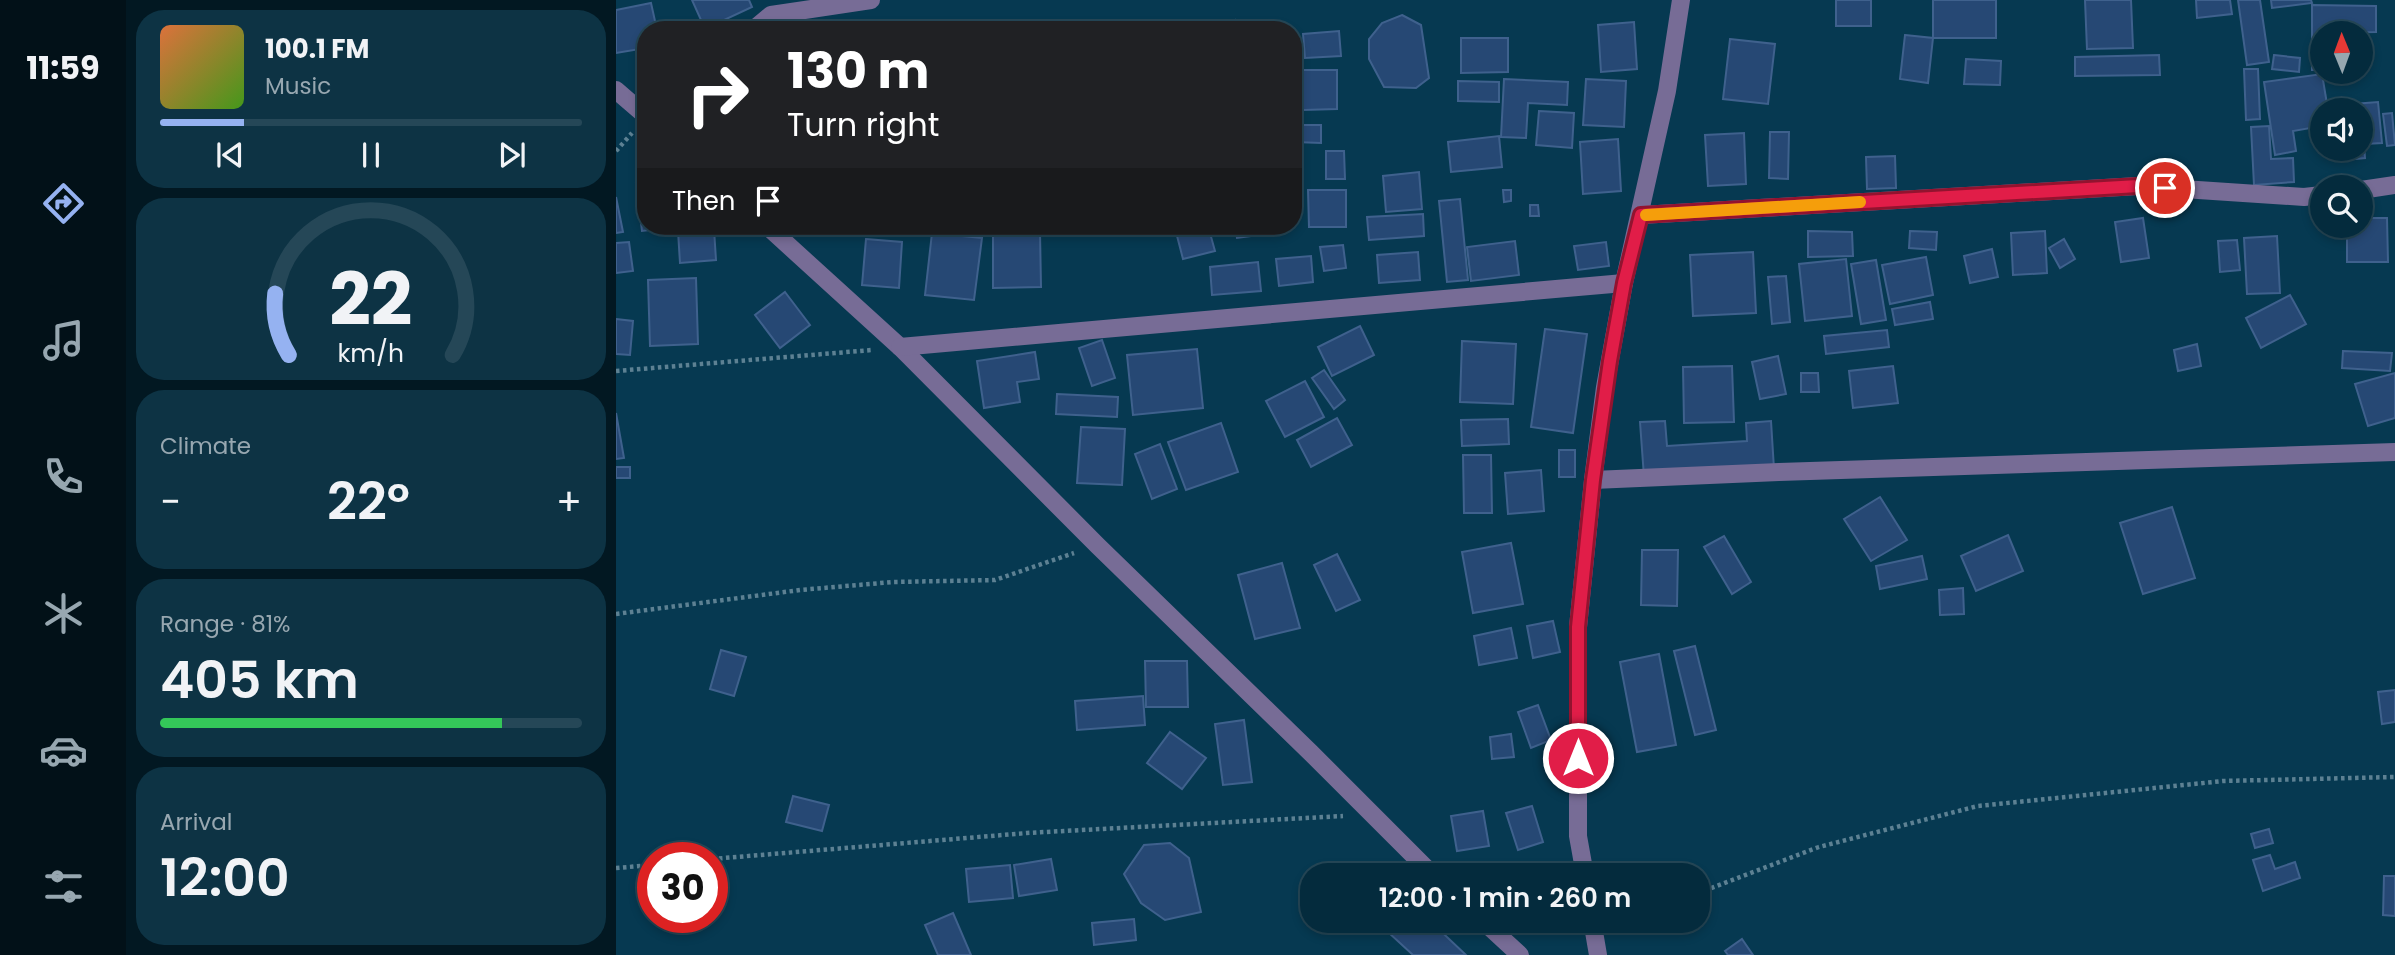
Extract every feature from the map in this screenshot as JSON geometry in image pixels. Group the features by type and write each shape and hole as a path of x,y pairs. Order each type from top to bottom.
{"street":[{"path":"760,21 771,7 870,0"},
{"path":"1583,863 1578,836 1578,627 1593,480 1605,387 1624,283 1667,91 1681,0"},
{"path":"616,90 637,108"},
{"path":"2373,188 2395,185"},
{"path":"1641,215 2138,186 2310,196"},
{"path":"777,235 900,347 1421,863"},
{"path":"900,347 1624,283"},
{"path":"1593,480 2395,453"},
{"path":"1496,933 1520,955"},
{"path":"1594,933 1598,955"}],"path":[{"path":"616,371 900,347"},
{"path":"616,614 800,590 892,582 995,580 1098,546"},
{"path":"1710,888 1819,847 1978,806 2223,781 2395,777"},
{"path":"728,858 1027,832 1372,814"},
{"path":"616,868 637,866"}],"building":[{"path":"692,0 749,0 752,7 722,21 701,21"},
{"path":"1836,0 1871,0 1871,26 1836,26"},
{"path":"1933,0 1996,0 1996,38 1933,38"},
{"path":"2085,0 2131,0 2133,48 2087,49"},
{"path":"2196,0 2230,0 2232,14 2197,18"},
{"path":"2238,0 2260,0 2269,62 2247,65"},
{"path":"2271,0 2311,0 2312,3 2272,8"},
{"path":"651,3 655,21 637,21 637,50 616,53 616,10"},
{"path":"2312,5 2376,6 2376,32 2373,32 2373,21 2312,21"},
{"path":"1402,15 1421,25 1429,78 1416,88 1384,87 1369,59 1369,39 1382,23"},
{"path":"1634,22 1637,69 1601,72 1598,25"},
{"path":"1339,31 1341,56 1305,58 1303,34"},
{"path":"1905,35 1933,38 1928,83 1900,79"},
{"path":"1461,38 1508,38 1508,72 1461,73"},
{"path":"1730,39 1775,44 1768,104 1723,99"},
{"path":"2159,55 2160,75 2075,76 2075,57"},
{"path":"2274,55 2300,58 2299,72 2272,69"},
{"path":"1966,59 2001,61 2000,85 1964,84"},
{"path":"2244,69 2258,69 2260,119 2246,120"},
{"path":"1303,70 1337,70 1337,109 1303,110"},
{"path":"2310,76 2310,84 2324,84 2326,98 2310,98 2310,128 2293,131 2296,151 2275,155 2264,82"},
{"path":"1504,79 1568,82 1567,105 1528,103 1526,138 1501,137"},
{"path":"1586,79 1626,81 1624,127 1583,125"},
{"path":"1458,81 1499,82 1499,102 1458,101"},
{"path":"2373,102 2378,102 2382,143 2373,144"},
{"path":"1539,111 1574,113 1572,148 1536,145"},
{"path":"2392,113 2395,145 2387,146 2383,114"},
{"path":"1302,125 1321,125 1321,143 1302,142"},
{"path":"2269,126 2271,159 2293,158 2294,182 2254,185 2251,127"},
{"path":"1770,132 1789,132 1788,179 1769,178"},
{"path":"1744,133 1746,184 1708,186 1705,135"},
{"path":"1499,136 1502,167 1451,172 1448,142"},
{"path":"1618,139 1621,191 1583,194 1580,142"},
{"path":"1326,151 1344,151 1345,179 1326,179"},
{"path":"1895,156 1896,188 1867,189 1866,157"},
{"path":"1419,172 1422,209 1386,212 1383,176"},
{"path":"1308,190 1346,190 1346,227 1309,227"},
{"path":"1503,190 1511,190 1511,201 1504,202"},
{"path":"616,197 623,232 616,233"},
{"path":"1460,199 1468,280 1447,282 1439,201"},
{"path":"1530,205 1538,205 1539,216 1530,216"},
{"path":"1423,214 1424,236 1369,240 1367,217"},
{"path":"2143,218 2149,258 2121,262 2115,222"},
{"path":"2373,218 2387,218 2388,262 2347,262 2347,238 2373,238"},
{"path":"1808,231 1852,232 1853,256 1808,257"},
{"path":"1910,231 1937,232 1936,250 1909,248"},
{"path":"2045,231 2047,273 2013,275 2011,233"},
{"path":"678,235 714,235 716,260 680,263"},
{"path":"932,235 982,238 974,300 925,295"},
{"path":"993,235 1040,235 1041,287 993,288"},
{"path":"1177,235 1211,235 1215,251 1183,259"},
{"path":"1236,235 1260,235 1237,238"},
{"path":"2277,236 2280,293 2247,294 2244,238"},
{"path":"866,239 902,242 899,288 862,285"},
{"path":"2064,239 2075,259 2060,268 2049,248"},
{"path":"2237,240 2240,270 2220,272 2218,241"},
{"path":"1515,241 1519,275 1471,281 1467,247"},
{"path":"629,242 633,271 616,273 616,243"},
{"path":"1606,242 1609,266 1578,270 1574,246"},
{"path":"1343,245 1346,268 1324,271 1320,247"},
{"path":"1992,249 1998,277 1970,283 1964,256"},
{"path":"1418,252 1420,280 1379,283 1377,255"},
{"path":"1753,252 1756,313 1693,316 1690,255"},
{"path":"1311,256 1313,282 1279,286 1276,259"},
{"path":"1926,257 1933,295 1890,304 1882,265"},
{"path":"1846,259 1852,316 1805,321 1799,264"},
{"path":"1876,260 1886,320 1861,324 1851,264"},
{"path":"1258,262 1261,291 1212,295 1210,267"},
{"path":"1786,276 1790,322 1772,324 1768,277"},
{"path":"696,278 698,344 650,346 648,280"},
{"path":"785,292 810,325 780,348 755,315"},
{"path":"2290,295 2306,324 2261,348 2246,318"},
{"path":"1930,302 1933,319 1895,325 1892,309"},
{"path":"616,319 633,321 630,355 616,354"},
{"path":"1360,326 1374,355 1332,376 1318,347"},
{"path":"1545,329 1587,334 1573,433 1531,427"},
{"path":"1887,330 1889,347 1826,354 1824,336"},
{"path":"1102,340 1115,378 1092,386 1079,348"},
{"path":"1462,341 1516,344 1513,404 1460,402"},
{"path":"2197,344 2201,366 2178,371 2174,350"},
{"path":"1197,349 1203,408 1133,415 1127,355"},
{"path":"2343,351 2392,353 2390,371 2342,368"},
{"path":"1035,352 1039,379 1017,382 1020,402 984,408 977,361"},
{"path":"1778,356 1786,394 1760,399 1752,362"},
{"path":"1732,366 1734,422 1684,423 1683,367"},
{"path":"1893,366 1898,403 1853,408 1849,371"},
{"path":"1324,370 1345,400 1334,409 1312,378"},
{"path":"1801,373 1818,373 1819,392 1801,392"},
{"path":"2395,373 2395,418 2368,426 2355,384"},
{"path":"1305,381 1324,417 1285,437 1266,401"},
{"path":"1057,394 1118,397 1117,417 1056,414"},
{"path":"616,413 624,458 616,459"},
{"path":"1337,418 1352,445 1311,467 1297,440"},
{"path":"1508,419 1509,444 1462,446 1461,420"},
{"path":"1665,421 1667,446 1747,441 1746,423 1771,421 1774,469 1644,477 1640,422"},
{"path":"1221,423 1238,472 1186,490 1168,442"},
{"path":"1081,427 1125,429 1122,485 1077,483"},
{"path":"1160,444 1177,489 1152,499 1135,454"},
{"path":"1559,450 1575,450 1575,477 1559,477"},
{"path":"1463,455 1491,455 1492,513 1464,513"},
{"path":"616,467 630,467 630,478 616,478"},
{"path":"1541,470 1544,511 1508,514 1505,473"},
{"path":"1880,497 1907,540 1871,561 1844,519"},
{"path":"2172,507 2195,578 2143,594 2120,523"},
{"path":"2008,535 2023,571 1976,591 1961,556"},
{"path":"1724,536 1751,582 1732,594 1704,547"},
{"path":"1511,543 1523,604 1473,613 1462,552"},
{"path":"1642,550 1678,550 1677,606 1641,605"},
{"path":"1337,554 1360,600 1336,611 1314,565"},
{"path":"1922,556 1927,579 1880,589 1876,566"},
{"path":"1282,563 1300,628 1255,639 1238,575"},
{"path":"1963,588 1964,614 1940,615 1939,590"},
{"path":"1553,621 1560,652 1533,658 1527,626"},
{"path":"1511,628 1517,658 1479,665 1474,636"},
{"path":"1695,646 1716,730 1695,735 1674,651"},
{"path":"721,650 746,657 734,696 710,689"},
{"path":"1659,654 1676,745 1637,752 1620,662"},
{"path":"1145,661 1187,661 1188,707 1146,707"},
{"path":"2395,690 2395,722 2382,724 2378,692"},
{"path":"1143,696 1145,725 1077,730 1075,701"},
{"path":"1538,705 1551,740 1531,748 1518,712"},
{"path":"1244,720 1252,782 1223,785 1215,724"},
{"path":"1170,732 1206,758 1182,789 1147,763"},
{"path":"1511,734 1514,757 1492,759 1490,737"},
{"path":"793,796 829,805 822,831 786,822"},
{"path":"1532,806 1543,842 1518,850 1506,813"},
{"path":"1483,811 1489,846 1457,851 1451,816"},
{"path":"2269,829 2273,843 2255,848 2251,834"},
{"path":"1170,843 1189,858 1201,912 1165,920 1141,903 1124,874 1144,845"},
{"path":"2270,855 2275,869 2295,862 2300,878 2263,891 2253,860"},
{"path":"1051,859 1057,890 1019,896 1014,865"},
{"path":"1010,865 1013,898 969,902 966,869"},
{"path":"2384,876 2395,876 2395,916 2383,915"},
{"path":"953,913 971,955 938,955 925,925"},
{"path":"1134,919 1136,940 1094,945 1092,923"},
{"path":"1389,933 1443,933 1466,955 1413,955"},
{"path":"1742,939 1753,955 1728,955 1725,951"}],"slow traffic":[{"path":"1646,215 1860,202"}],"route":[{"path":"1578,758 1578,627 1593,480 1605,387 1624,283 1641,215 2138,186 2165,188"}]}
